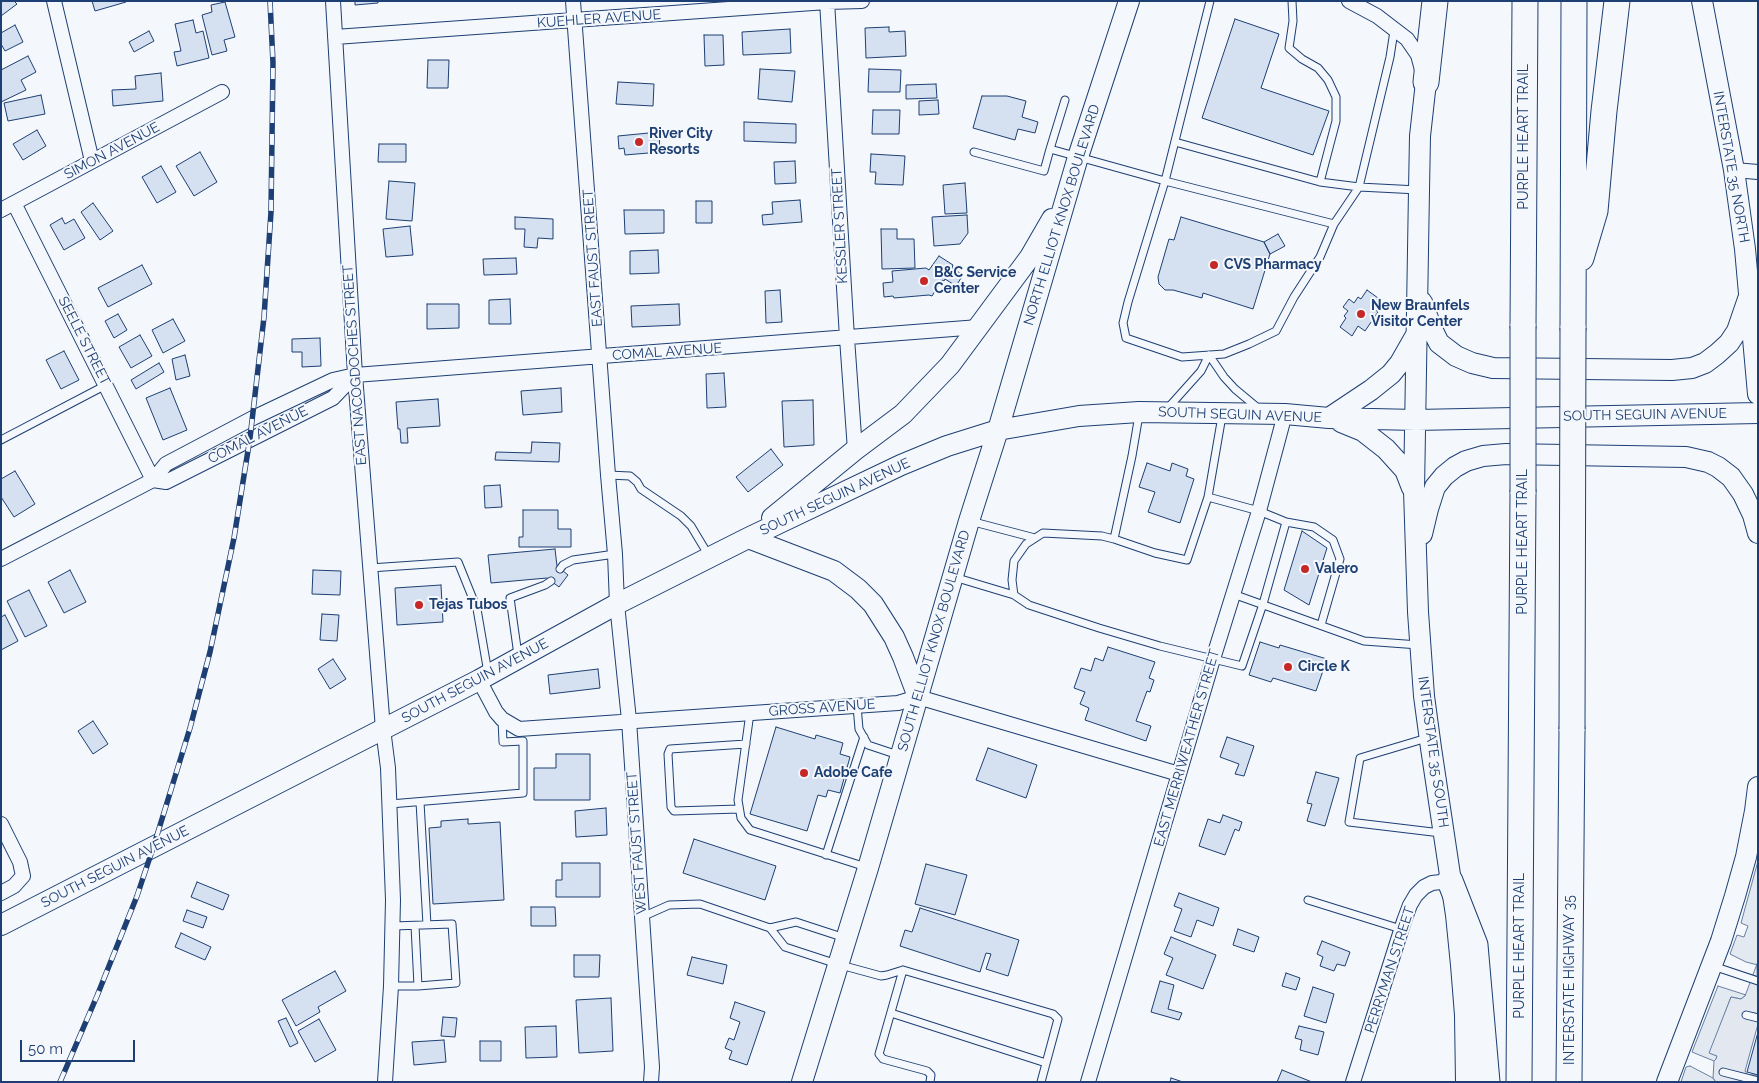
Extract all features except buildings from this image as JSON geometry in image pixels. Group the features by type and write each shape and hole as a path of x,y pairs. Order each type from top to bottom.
{"highway":[{"path":"1426,82 1435,1"},
{"name":"PURPLE HEART TRAIL","path":"1519,1082 1525,1"},
{"path":"1573,284 1574,1"},
{"path":"1573,284 1595,211 1617,1"},
{"name":"INTERSTATE HIGHWAY 35","path":"1569,1082 1573,284"},
{"path":"1450,881 1474,946 1487,1082"}],"main road":[{"name":"INTERSTATE 35 NORTH","path":"1702,1 1734,170 1745,248 1748,299 1758,394"},
{"name":"NORTH ELLIOT KNOX BOULEVARD","path":"998,430 1078,157 1126,2"},
{"path":"1416,420 1420,136 1426,82"},
{"path":"918,697 894,637 873,604 858,589 834,571 748,538 855,450 903,414 950,365 1030,257 1068,191"},
{"path":"1417,283 1432,329 1440,343 1456,356 1472,364 1493,368 1672,370 1692,368 1717,354 1729,343 1737,331 1748,299"},
{"path":"1748,299 1758,337"},
{"path":"1330,418 1391,374 1417,333"},
{"name":"SOUTH SEGUIN AVENUE","path":"1,925 483,677 617,604 748,538 901,465 947,446 998,430 1079,416 1139,412 1285,414 1330,418 1416,420 1758,412"},
{"path":"1330,418 1363,431 1386,449 1406,470 1414,491"},
{"name":"INTERSTATE 35 SOUTH","path":"1416,420 1414,491 1420,644 1429,737 1444,833 1461,965 1465,1015 1466,1082"},
{"name":"SOUTH ELLIOT KNOX BOULEVARD","path":"802,1082 868,868 969,521 998,430"},
{"path":"1416,561 1435,487 1444,476 1455,467 1483,456 1506,454 1686,457 1708,462 1731,477 1753,515 1758,533"},
{"path":"1667,1082 1711,965 1737,888 1757,811 1758,787"}],"street":[{"path":"54,1 92,161"},
{"name":"EAST NACOGDOCHES STREET","path":"333,1 354,376 390,804 393,926 385,1082"},
{"name":"EAST FAUST STREET","path":"573,1 615,554 617,604"},
{"name":"KUEHLER AVENUE","path":"336,37 862,1"},
{"path":"1349,1 1377,16 1407,40 1418,55 1426,82"},
{"name":"KESSLER STREET","path":"827,2 855,450"},
{"name":"SIMON AVENUE","path":"8,206 222,92"},
{"path":"1734,170 1758,172"},
{"name":"SEELE STREET","path":"8,206 106,384 153,480"},
{"name":"COMAL AVENUE","path":"1,559 153,480 166,482 333,398 354,376 979,327"},
{"name":"EAST MERRIWEATHER STREET","path":"1088,1082 1259,511 1285,414"},
{"name":"WEST FAUST STREET","path":"617,604 629,720 652,1067 651,1082"},
{"path":"483,677 496,712 502,719"},
{"path":"918,697 1179,774"},
{"name":"GROSS AVENUE","path":"502,719 519,729 898,703 918,697"},
{"path":"1,824 20,862 23,876 14,886 1,893"},
{"name":"PERRYMAN STREET","path":"1353,1082 1401,929 1416,895 1424,887 1432,883 1450,881"}],"lane":[{"path":"1210,1 1165,181 1123,323 1126,338 1182,357 1224,354 1276,331 1294,297 1320,257 1334,224 1359,187 1390,58 1394,31"},
{"path":"1292,1 1293,21 1289,48 1302,59 1318,68 1328,80 1336,97 1336,121 1320,182"},
{"path":"974,152 1044,171 1065,100"},
{"path":"1175,142 1320,182 1359,187 1419,190"},
{"path":"1050,148 1165,181 1334,224"},
{"path":"1164,413 1201,371 1209,355"},
{"path":"1209,355 1235,389 1265,414"},
{"path":"1,440 106,384"},
{"path":"1114,539 1132,456 1139,412"},
{"path":"1014,595 1012,580 1014,561 1026,544 1043,533 1102,536 1155,553 1187,560 1208,498 1222,413"},
{"path":"608,475 630,476 641,489 680,516 691,526 710,557"},
{"path":"1208,498 1259,511 1286,522 1314,527 1333,540 1340,559 1321,626"},
{"path":"969,521 1035,538"},
{"path":"953,577 1014,595 1030,605 1050,613 1160,646 1242,666 1263,604 1286,522"},
{"path":"562,567 573,560 615,554"},
{"path":"370,568 458,562 477,609 483,677"},
{"path":"519,658 510,598 548,583"},
{"path":"1233,594 1364,641 1420,644"},
{"path":"856,706 859,729 868,745 900,756"},
{"path":"750,713 738,800 741,818 750,830 868,868"},
{"path":"390,804 523,793 523,741 503,742 502,719"},
{"path":"1429,737 1360,758 1349,822 1444,833"},
{"path":"826,855 864,738"},
{"path":"739,809 674,811 671,807 668,754 670,749 746,744"},
{"path":"420,802 427,925"},
{"path":"1308,900 1401,929"},
{"path":"642,917 670,905 700,904 770,928 796,922 846,938"},
{"path":"391,986 456,984 452,924 393,926"},
{"path":"415,926 418,986"},
{"path":"770,928 785,947 838,964 881,976 903,970 1052,1014 1058,1019 1041,1082"},
{"path":"1711,965 1758,981"},
{"path":"903,970 879,1054 883,1059 928,1071 931,1075 930,1082"},
{"path":"891,1013 1046,1063"},
{"path":"1746,1015 1758,1018"},
{"path":"1723,1072 1758,1081"}],"shaded area":[{"path":"1758,861 1758,965 1746,962 1730,954 1737,935 1744,937 1748,926 1741,923"},
{"path":"1757,964 1758,1024 1745,1071 1748,1075 1758,1075 1758,1082 1716,1082 1713,1078 1714,1061 1717,1056 1709,1053 1731,997 1741,999 1745,996"},
{"path":"1718,986 1746,995 1741,999 1731,997 1710,1053 1717,1056 1714,1061 1692,1052"},
{"path":"1690,1066 1713,1078 1716,1082 1681,1082 1686,1067"}],"railway":[{"path":"60,1082 137,896 154,845 190,728 210,652 234,538 250,438 264,317 271,212 273,63 270,1"}],"place":[{"name":"River City Resorts","path":"639,142"},
{"name":"CVS Pharmacy","path":"1214,265"},
{"name":"B&C Service Center","path":"924,281"},
{"name":"New Braunfels Visitor Center","path":"1361,314"},
{"name":"Valero","path":"1305,569"},
{"name":"Tejas Tubos","path":"419,605"},
{"name":"Circle K","path":"1288,667"},
{"name":"Adobe Cafe","path":"804,773"}]}
